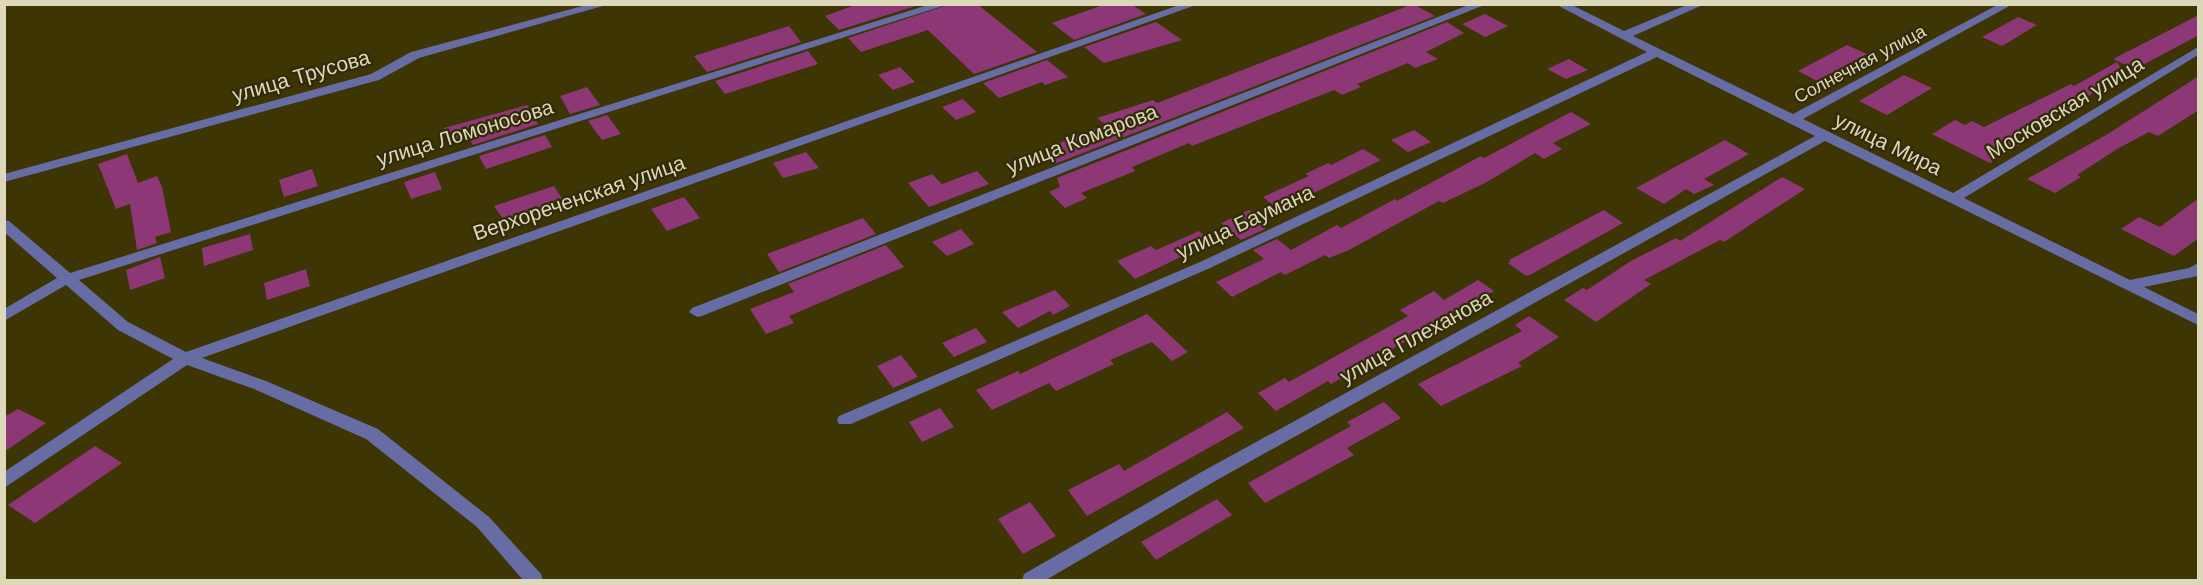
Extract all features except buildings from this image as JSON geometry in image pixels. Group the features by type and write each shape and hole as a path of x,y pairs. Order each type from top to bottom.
{"street":[{"name":"улица Трусова","path":"4,178 375,78 415,55 605,4"},
{"name":"улица Ломоносова","path":"4,316 66,279 944,4"},
{"name":"Верхореченская улица","path":"4,481 185,358 1194,4"},
{"name":"улица Комарова","path":"697,312 1482,4"},
{"name":"улица Мира","path":"1560,4 2199,320"},
{"path":"1625,36 1700,4"},
{"name":"Солнечная улица","path":"1792,120 2008,4"},
{"name":"Московская улица","path":"1953,199 2199,50"},
{"name":"улица Баумана","path":"845,420 1205,265 1658,52"},
{"name":"улица Плеханова","path":"1031,580 1211,475 1824,136"},
{"path":"4,224 123,326 185,358 260,385 372,434 483,522 534,580"},
{"path":"2129,285 2197,271"}]}
